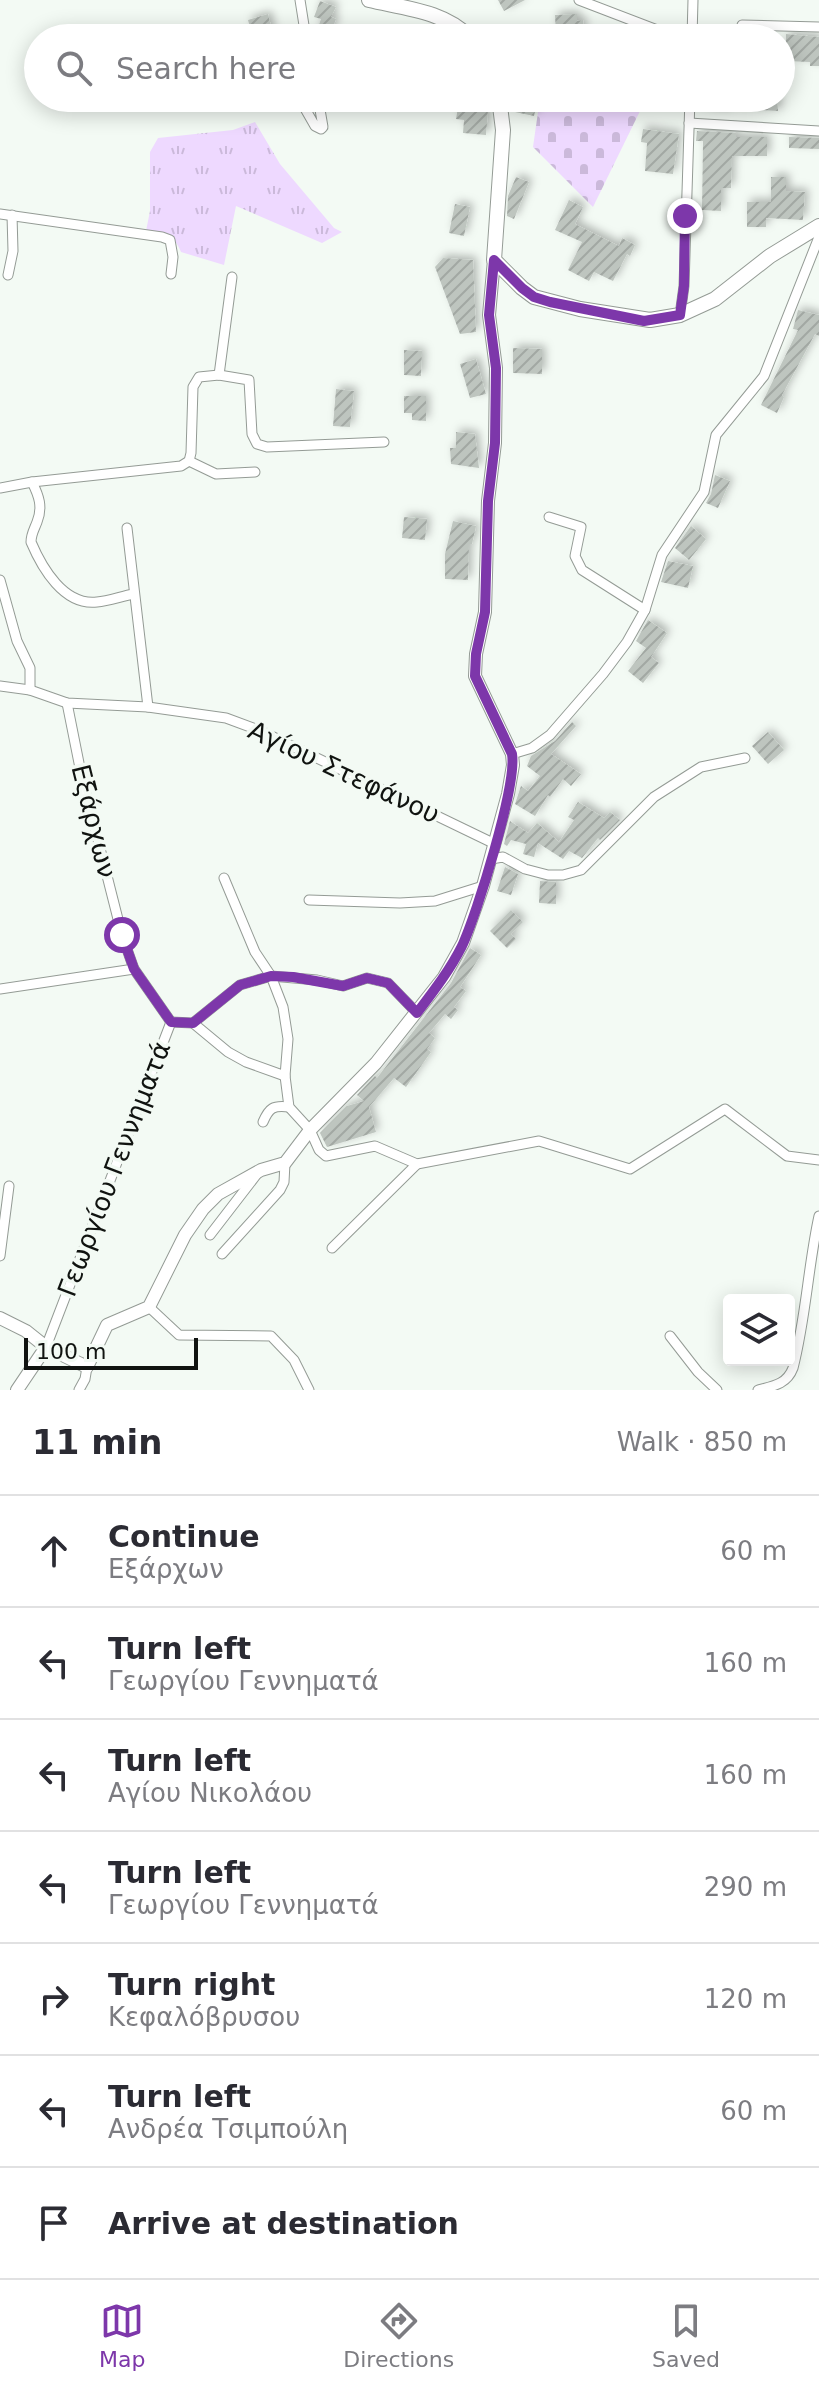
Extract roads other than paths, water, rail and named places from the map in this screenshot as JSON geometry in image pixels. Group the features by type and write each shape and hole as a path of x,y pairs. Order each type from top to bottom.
{"main road":[{"path":"369,0 438,17 454,24"},
{"path":"501,112 503,130 494,260 534,297 644,321 680,315 715,299 770,256 819,226"}],"street":[{"path":"300,0 304,24"},
{"path":"579,0 642,24"},
{"path":"692,24 693,0"},
{"path":"795,26 819,27"},
{"path":"307,112 315,126 321,129 321,112"},
{"path":"680,315 684,286 689,112"},
{"path":"689,123 819,131"},
{"path":"0,214 162,237 170,240 173,257 171,274"},
{"path":"8,275 13,251 12,215"},
{"path":"512,754 532,748 550,735 627,642 645,610 662,555 704,492 716,435 764,376 819,237"},
{"path":"222,1254 280,1190 284,1182 285,1163 310,1130 376,1063 454,961 491,859 513,771 512,754 475,676 476,654 485,612 488,501 495,443 496,368 489,315 494,260"},
{"path":"219,375 232,277"},
{"path":"0,488 181,466 189,461 191,453 193,387 199,377 219,375 249,380 252,434 257,444 267,447 384,442"},
{"path":"189,461 216,474 255,472"},
{"path":"32,482 40,504 31,542 54,582 74,599 94,603 134,594"},
{"path":"549,517 581,527 575,556 582,570 645,610"},
{"path":"127,528 148,707"},
{"path":"0,580 17,641 29,663 30,690"},
{"name":"Αγίου Στεφάνου","path":"0,686 30,690 67,703 148,707 226,718 261,731 495,844"},
{"name":"Εξάρχων","path":"67,703 81,773 122,935 134,969 171,1022"},
{"path":"491,859 503,857 525,869 548,875 581,870 654,797 701,767 745,758"},
{"path":"224,878 255,952 271,976 283,1007 288,1039 285,1076 289,1107 310,1130 319,1150 326,1156 375,1146 417,1164 539,1141 630,1169 725,1109 787,1156 819,1160"},
{"path":"309,900 435,901 483,886"},
{"path":"0,989 134,969"},
{"name":"Γεωργίου Γεννηματά","path":"17,1390 46,1347 171,1022 193,1023 240,985 271,976 343,986 367,978 388,983 417,1013"},
{"path":"193,1023 228,1052 285,1076"},
{"path":"263,1122 269,1109 289,1107"},
{"path":"79,1390 107,1325 149,1307 185,1235 203,1209 218,1194 261,1170 285,1163"},
{"path":"332,1248 417,1164"},
{"path":"210,1235 261,1170"},
{"path":"0,1252 9,1186"},
{"path":"758,1390 781,1384 789,1377 796,1359 819,1216"},
{"path":"149,1307 179,1335 271,1336 294,1360 309,1390"},
{"path":"806,1308 819,1309"},
{"path":"0,1318 26,1331 46,1347 87,1367"},
{"path":"670,1336 698,1372 717,1390"}]}
